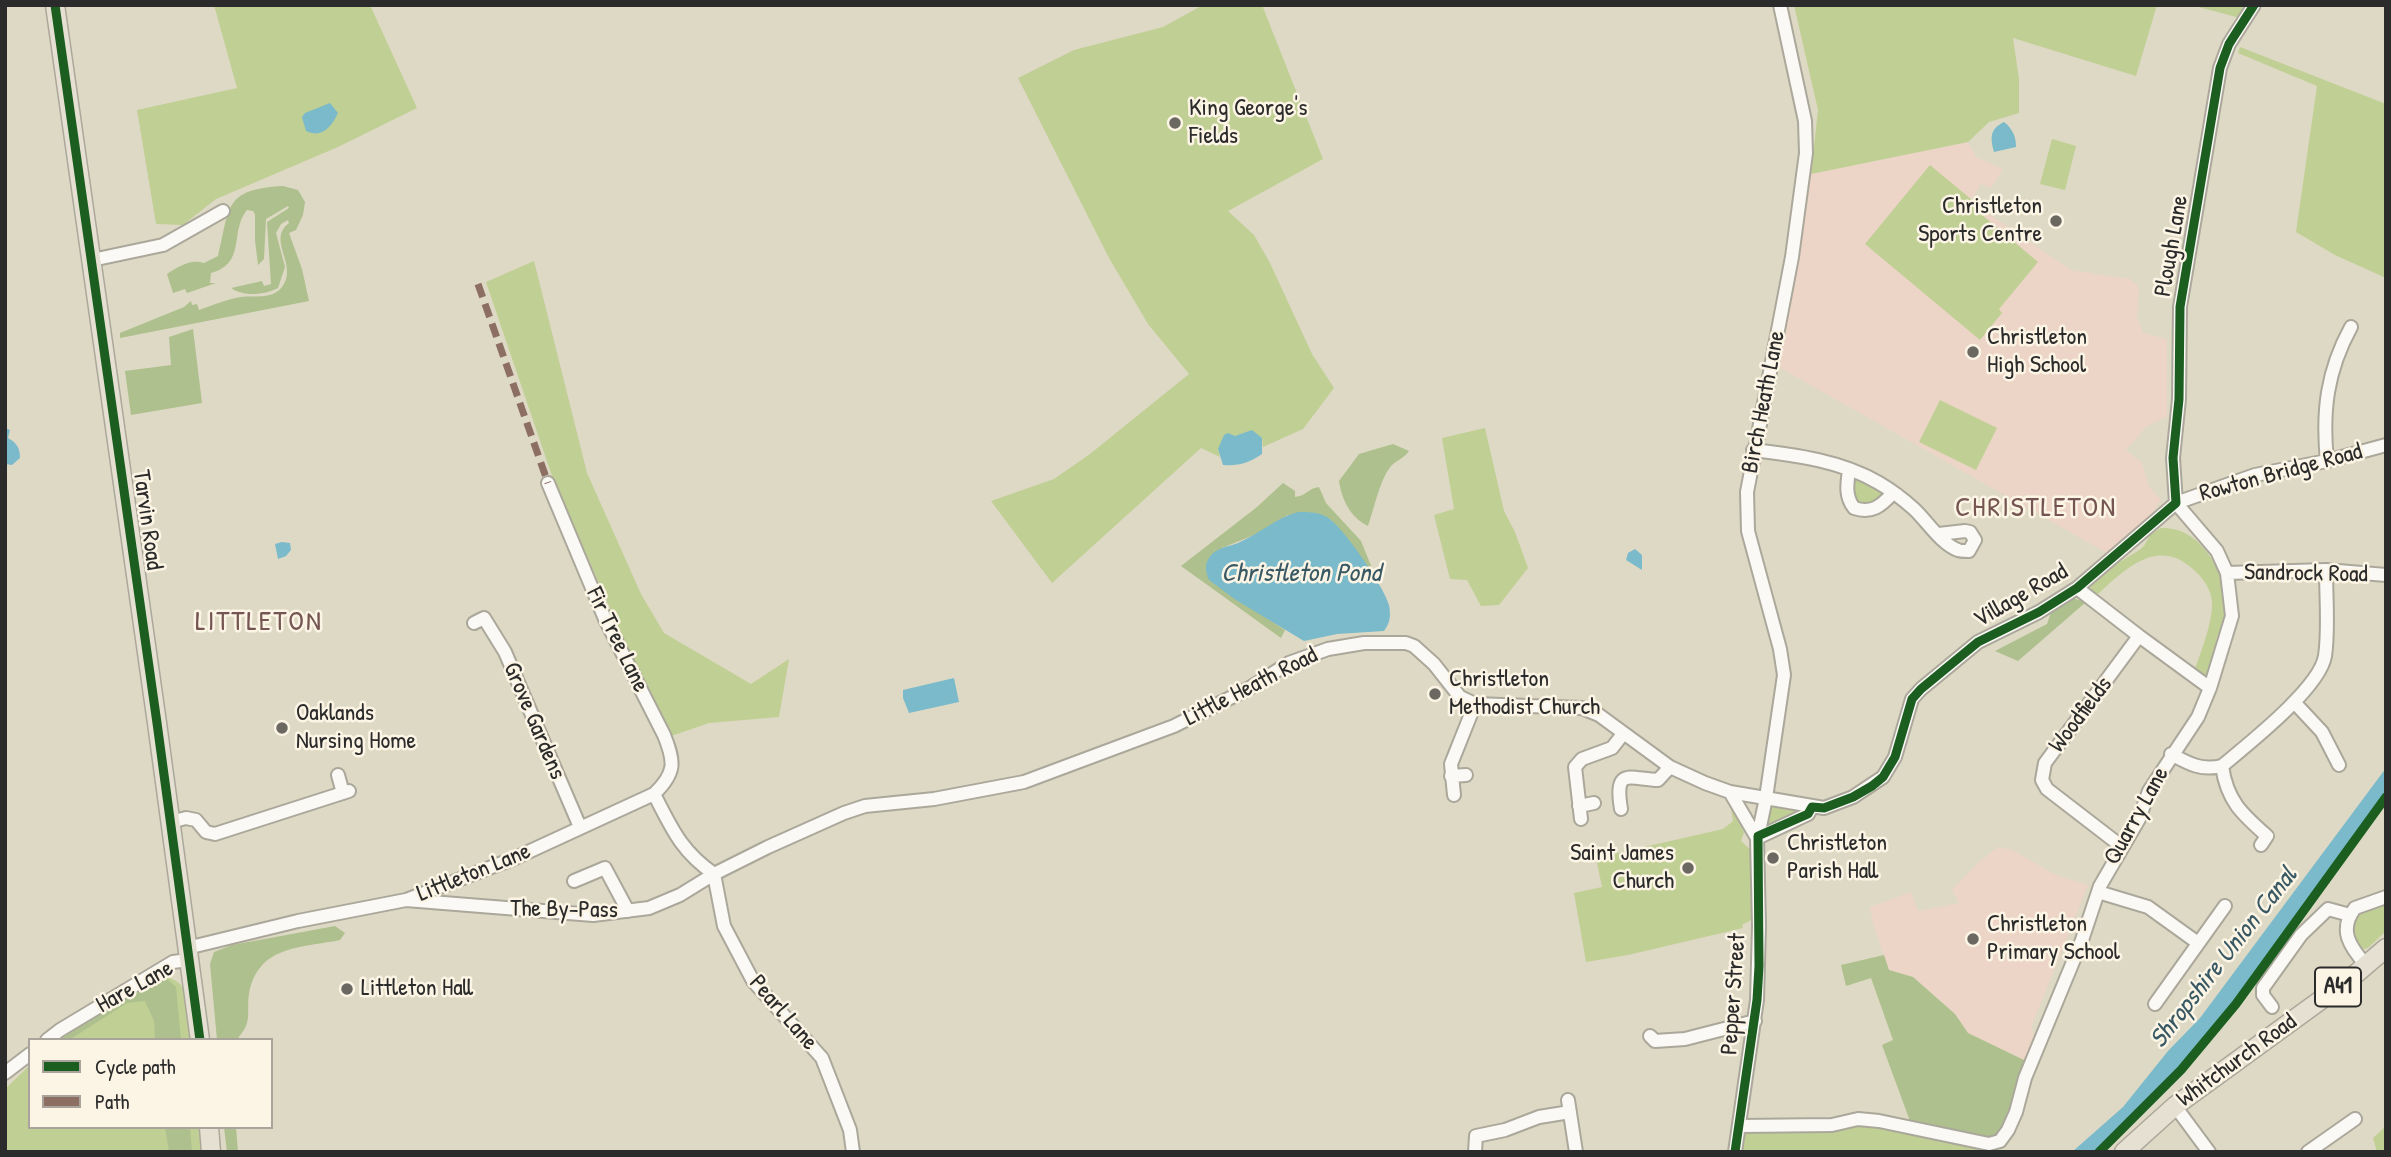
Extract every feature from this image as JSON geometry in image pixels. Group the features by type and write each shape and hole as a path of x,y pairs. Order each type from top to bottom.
{"highway":[{"name":"Tarvin Road","path":"55,5 200,1038"},
{"name":"Whitchurch Road","path":"2124,1152 2175,1106 2386,948"},
{"path":"209,1129 211,1152"}],"street":[{"name":"Birch Heath Lane","path":"1766,798 1784,675 1780,649 1748,531 1747,492 1792,257 1806,153 1805,121 1780,5"},
{"name":"Plough Lane","path":"2176,503 2174,458 2179,399 2180,307 2220,68 2229,44 2254,5"},
{"path":"92,260 163,245 223,211"},
{"path":"2327,461 2324,432 2329,383 2338,351 2352,328"},
{"name":"Rowton Bridge Road","path":"2176,503 2255,475 2327,461 2386,445"},
{"path":"1754,450 1794,455 1849,470 1879,483 1912,508 1939,534"},
{"path":"1849,470 1846,489 1848,501 1854,508 1871,511 1882,505 1893,493"},
{"name":"Fir Tree Lane","path":"548,483 605,619 670,751 672,766 668,782 654,794"},
{"name":"Quarry Lane","path":"1740,1126 1832,1125 1858,1119 1989,1144 2000,1141 2008,1130 2029,1067 2082,940 2108,869 2139,819 2149,791 2198,716 2210,688 2232,616 2227,573 2217,551 2176,503"},
{"name":"Village Road","path":"1766,798 1824,808 1872,786 1883,777 1895,757 1912,699 1921,689 1979,642 2039,612 2077,588 2176,503"},
{"path":"2171,754 2195,767 2209,769 2222,766 2294,702 2312,681 2325,656 2326,570"},
{"name":"Sandrock Road","path":"2227,573 2326,570 2386,576"},
{"path":"2077,588 2210,688"},
{"name":"Grove Gardens","path":"483,618 505,652 580,827"},
{"name":"Woodfields","path":"2122,846 2047,789 2042,772 2045,763 2139,636"},
{"name":"Little Heath Road","path":"714,874 852,810 890,802 934,799 998,788 1079,763 1174,726 1248,689 1289,663 1328,649 1364,643 1406,643 1414,646 1434,664 1461,696 1475,704"},
{"path":"2294,702 2322,732 2333,761"},
{"path":"1454,795 1451,764 1475,704 1582,708 1599,715 1670,767 1730,792 1766,798"},
{"path":"1594,803 1580,813 1575,767 1582,759 1612,748 1623,734"},
{"path":"2222,766 2224,780 2236,808 2264,841 2276,826"},
{"path":"1621,809 1619,792 1625,779 1636,776 1658,780 1670,767"},
{"path":"170,822 186,818 196,820 205,832 215,834 346,792 338,775"},
{"path":"1451,776 1466,775"},
{"name":"Pepper Street","path":"1730,792 1757,837"},
{"path":"654,794 676,838 696,862 714,874"},
{"name":"Littleton Lane","path":"187,954 298,921 406,900 515,858 654,794"},
{"name":"Pepper Street","path":"1735,1152 1755,1021 1759,966 1757,837 1766,798"},
{"path":"1757,837 1808,814 1812,807"},
{"path":"573,881 605,868 628,911"},
{"name":"The By-Pass","path":"406,900 593,915 649,908 680,895 714,874"},
{"name":"Pearl Lane","path":"714,874 724,926 744,967 752,981 822,1058 850,1130 853,1152"},
{"path":"2098,892 2148,907 2198,943"},
{"path":"2366,965 2347,941 2347,924 2355,908 2386,897"},
{"path":"2155,1004 2225,905"},
{"path":"2272,1007 2263,995 2263,988 2301,935 2328,909 2350,915"},
{"name":"Hare Lane","path":"50,1038 187,954"},
{"path":"1650,1036 1655,1041 1685,1039 1755,1021"},
{"path":"5,1073 28,1056"},
{"path":"1475,1152 1476,1136 1505,1130 1569,1106 1576,1152"},
{"path":"2175,1106 2208,1152"},
{"path":"2308,1152 2355,1119"}],"shaded area":[{"name":"Christleton High School","path":"1968,142 1976,157 2003,169 1991,188 1981,184 1970,201 2071,270 2130,279 2139,287 2137,316 2143,333 2167,339 2167,417 2147,426 2126,450 2142,463 2149,486 2161,500 2151,515 2107,553 1777,366 1811,174"},
{"name":"Christleton Primary School","path":"1998,847 2012,850 2056,875 2088,885 2032,1025 2034,1043 2026,1061 1968,1033 1955,1014 1913,977 1889,970 1870,907 1911,892 1918,911 1959,903 1952,890"}],"green space":[{"path":"214,5 370,5 417,108 338,147 216,199 183,225 156,224 137,110 237,88"},
{"path":"1203,5 1262,5 1323,159 1228,211 1254,235 1270,263 1312,354 1334,388 1303,429 1263,447 1262,438 1218,449 1220,457 1201,448 1052,583 991,501 1054,479 1090,454 1189,374 1148,324 1109,258 1018,78 1074,50 1163,27"},
{"path":"1794,5 2157,5 2136,76 2013,38 2019,79 2019,113 1989,122 1968,142 1811,174 1818,110"},
{"path":"2191,5 2248,5 2240,18"},
{"path":"2240,47 2386,104 2386,278 2335,255 2296,232 2317,86 2238,53"},
{"path":"2052,139 2076,146 2065,190 2040,184"},
{"path":"1930,165 1978,205 1975,209 2038,262 1999,309 2002,313 1980,340 1865,244"},
{"path":"283,186 298,190 305,202 296,230 289,233 302,269 309,301 120,338 120,333 184,307 191,301 192,305 197,304 199,310 230,299 268,295 278,291 286,279 287,270 281,237 288,220 281,224 276,233 285,267 278,288 254,294 231,288 262,281 264,286 271,284 267,222 289,208 288,206 266,219 264,259 258,265 255,214 247,210 229,262 211,273 210,283 216,283 187,293 185,289 173,293 167,274 185,264 204,263 218,256 228,214 239,197 249,191"},
{"path":"534,261 587,473 641,594 664,633 751,684 789,659 779,717 709,723 671,736 623,638 552,476 486,282"},
{"path":"193,329 202,403 131,415 125,371 171,365 169,337"},
{"path":"1940,400 1997,428 1976,470 1919,442"},
{"path":"1485,428 1504,511 1528,568 1499,605 1481,606 1467,580 1450,579 1434,515 1454,509 1442,438"},
{"path":"1393,444 1409,451 1387,472 1368,526 1356,518 1348,507 1339,481 1359,454"},
{"path":"1855,479 1878,487 1882,500 1857,507 1851,484"},
{"path":"1283,483 1295,491 1295,497 1319,487 1326,503 1361,541 1376,578 1357,552 1288,515 1254,535 1222,548 1225,591 1285,630 1281,638 1181,566 1257,507"},
{"path":"2161,528 2189,535 2209,554 2219,571 2222,571 2227,599 2224,632 2217,636 2209,673 2202,676 2195,669 2207,633 2211,596 2202,578 2181,560 2155,556 2143,560 2119,575 2098,594 2091,592 2090,583 2138,551 2150,535"},
{"path":"2072,598 2086,602 2018,661 1995,651 2047,624 2051,612"},
{"path":"1771,806 1799,812 1766,825"},
{"path":"1731,808 1744,832 1741,841 1751,850 1753,919 1742,925 1743,928 1586,962 1574,893 1602,887 1596,858 1723,829 1733,821"},
{"path":"2386,902 2386,931 2364,949 2356,944 2350,927 2357,914"},
{"path":"335,926 345,933 340,940 296,948 271,957 254,978 244,1030 238,1038 217,1038 210,964 214,952 232,945"},
{"path":"1884,955 1889,970 1913,977 1955,1014 1968,1033 2026,1061 2013,1109 2000,1133 1983,1140 1927,1128 1910,1121 1882,1045 1893,1040 1871,978 1846,986 1841,965"},
{"path":"157,976 178,982 187,997 191,1038 58,1038"},
{"path":"165,977 176,987 181,1038 155,1038 154,1021 145,1001 127,1003 72,1038 64,1038 110,1004"},
{"path":"28,1067 28,1129 200,1129 202,1152 5,1152 5,1089"},
{"path":"1854,1125 1877,1125 1996,1152 1739,1152 1743,1135 1748,1133 1836,1131"},
{"path":"2386,1126 2386,1152 2377,1152 2373,1138"},
{"path":"165,1129 190,1129 192,1152 169,1152"},
{"path":"224,1129 236,1129 238,1152 227,1152"}],"water":[{"path":"330,103 338,113 329,127 317,133 306,131 302,117 305,113"},
{"path":"2004,122 2013,133 2016,147 1994,152 1992,134"},
{"path":"5,428 10,430 8,438 16,444 19,451 20,458 12,465 5,464"},
{"path":"1252,430 1262,438 1262,454 1244,463 1223,465 1218,449 1224,435 1228,433 1235,436"},
{"name":"Christleton Pond","path":"1298,512 1315,513 1332,521 1361,557 1380,585 1389,605 1390,619 1384,631 1337,634 1304,641 1236,600 1209,580 1206,563 1215,552"},
{"path":"290,543 291,550 278,559 275,544"},
{"path":"1635,549 1642,555 1642,570 1626,560 1628,553"},
{"path":"954,678 959,702 909,713 903,690"},
{"path":"2386,768 2386,793 2213,1029 2179,1069 2096,1152 2072,1152 2123,1107 2168,1051 2200,1018"}],"marked path":[{"path":"478,284 548,483"}],"cycle path":[{"path":"55,5 200,1038"},
{"path":"1735,1152 1757,1000 1758,836 1808,814 1812,807 1824,808 1872,786 1883,777 1895,757 1912,699 1921,689 1978,642 2039,612 2077,588 2176,503 2173,458 2179,399 2180,307 2220,68 2229,44 2254,5"},
{"path":"2099,1152 2181,1070 2236,1004 2386,797"}],"place":[{"name":"King George's Fields","path":"1175,123"},
{"name":"Christleton Sports Centre","path":"2056,221"},
{"name":"Christleton High School","path":"1973,352"},
{"name":"Christleton Methodist Church","path":"1435,694"},
{"name":"Oaklands Nursing Home","path":"282,728"},
{"name":"Christleton Parish Hall","path":"1773,858"},
{"name":"Saint James Church","path":"1688,868"},
{"name":"Christleton Primary School","path":"1973,939"},
{"name":"Littleton Hall","path":"347,989"}],"district":[{"name":"CHRISTLETON","path":"2036,509"},
{"name":"LITTLETON","path":"259,623"}],"water label":[{"name":"Shropshire Union Canal","path":"2224,958"}]}
